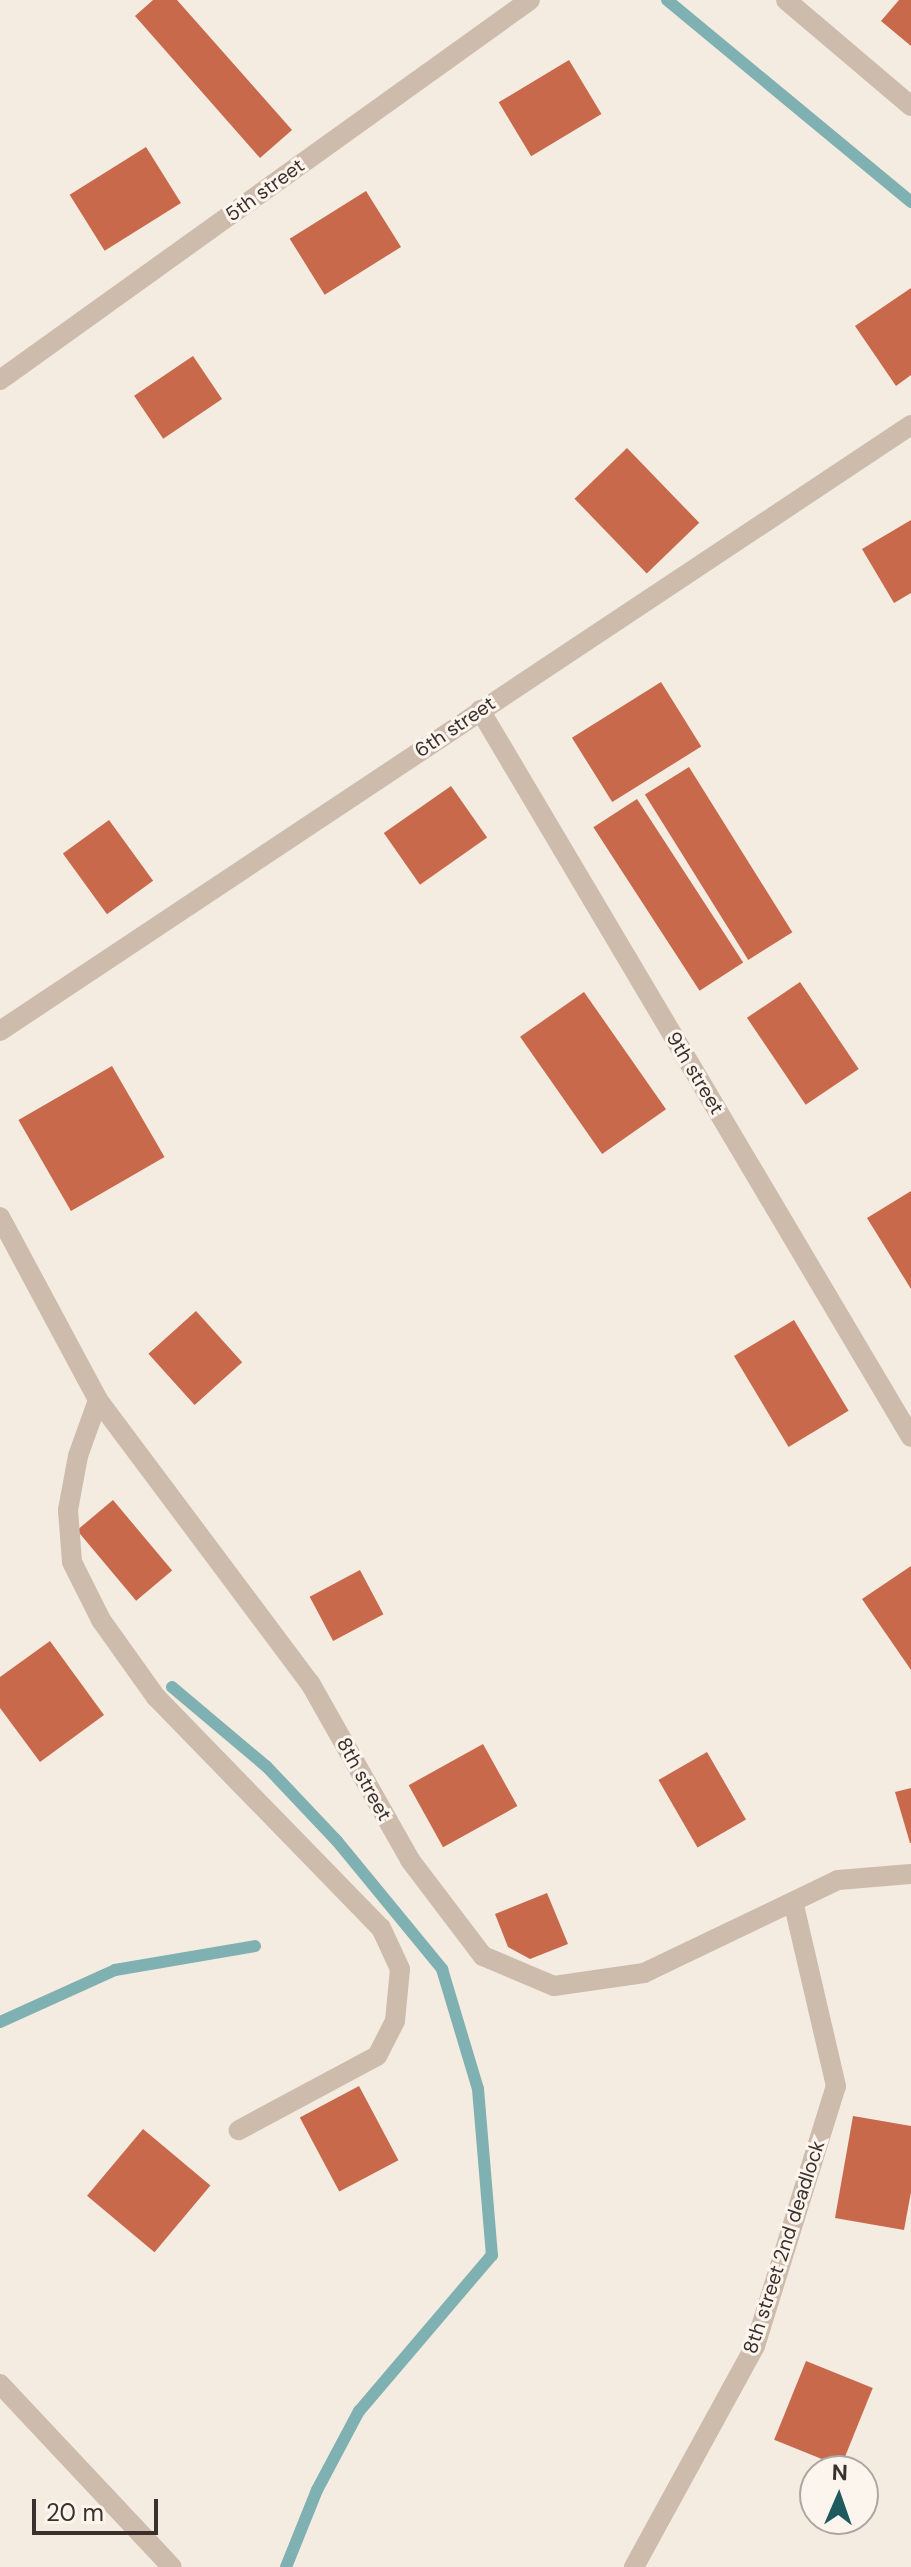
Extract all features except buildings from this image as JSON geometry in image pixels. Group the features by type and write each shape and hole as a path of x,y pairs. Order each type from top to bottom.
{"street":[{"name":"5th street","path":"0,380 530,0"},
{"path":"786,0 911,106"},
{"name":"6th street","path":"0,1031 911,425"},
{"name":"9th street","path":"480,710 911,1437"},
{"name":"8th street","path":"0,1217 98,1400 310,1683 410,1860 483,1956 554,1986 644,1973 794,1905 838,1880 911,1874"},
{"path":"98,1400 78,1456 68,1510 72,1562 101,1620 156,1697 381,1928 400,1969 395,2021 377,2056 239,2130"},
{"name":"8th street 2nd deadlock","path":"634,2567 755,2346 836,2086 794,1905"},
{"path":"0,2384 172,2567"}],"waterway":[{"path":"667,0 911,202"},
{"path":"172,1687 267,1767 337,1841 442,1969 478,2089 492,2255 359,2411 317,2490 286,2567"},
{"path":"0,2022 115,1970 255,1946"}]}
